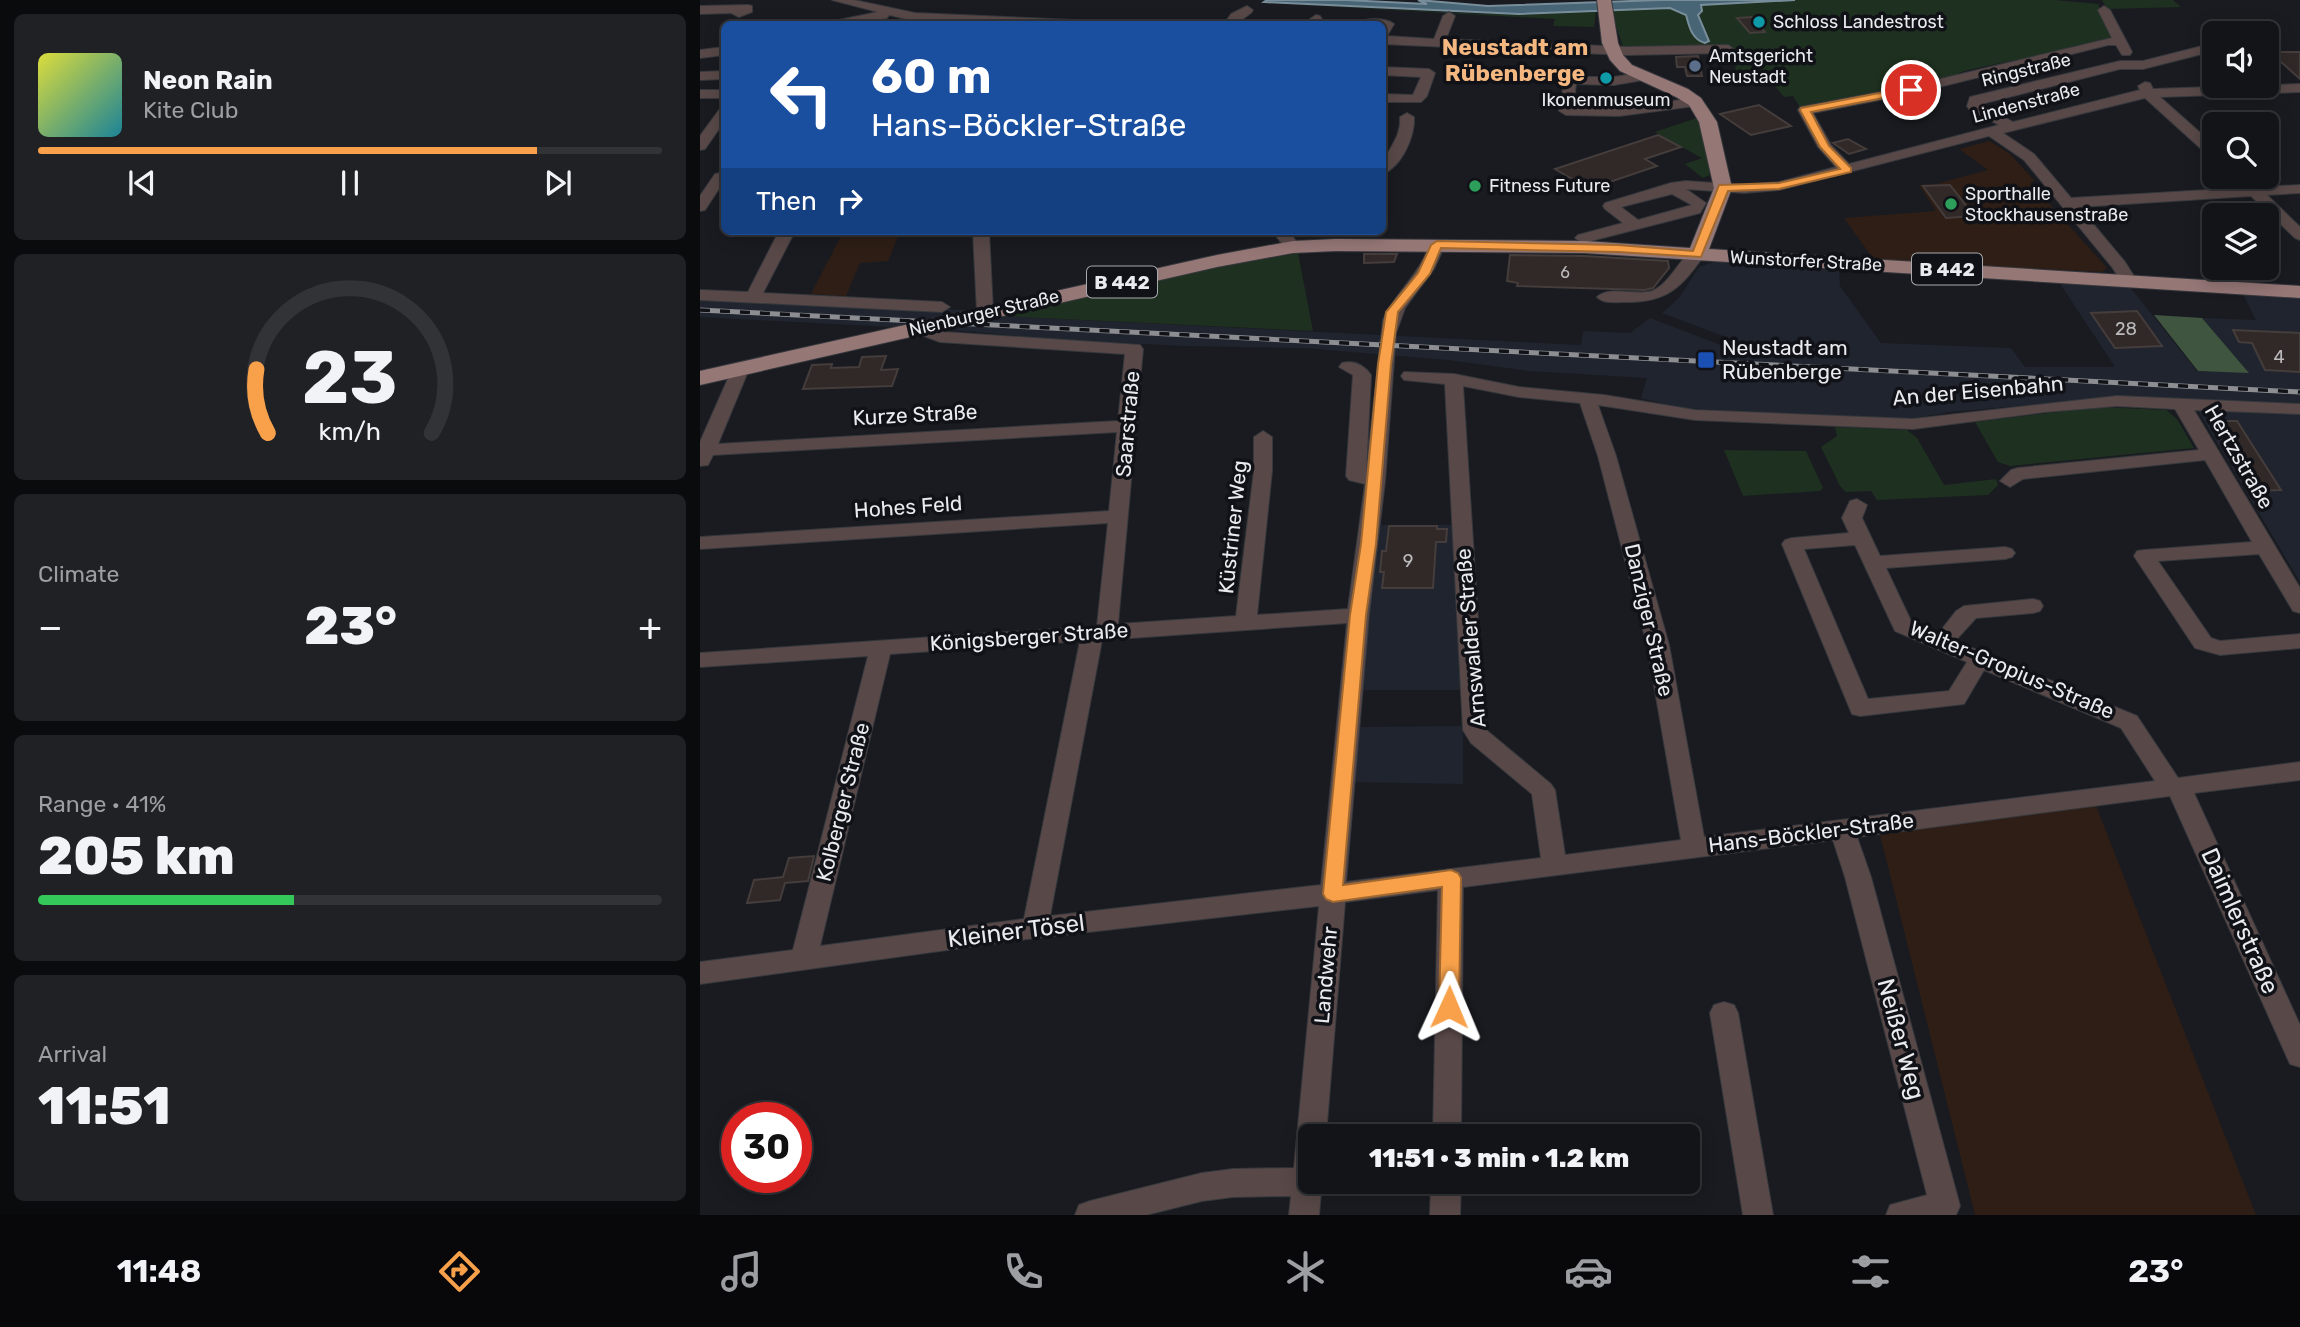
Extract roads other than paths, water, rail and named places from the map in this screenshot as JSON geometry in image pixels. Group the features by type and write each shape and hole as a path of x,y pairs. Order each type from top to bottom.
{"main road":[{"path":"1605,5 1612,51 1626,68 1664,84 1695,102 1708,122 1723,188 1697,254"},
{"name":"Wunstorfer Straße","path":"1437,245 1618,248 2300,292"},
{"name":"Nienburger Straße","path":"700,378 985,312 1293,247 1437,245"}],"street":[{"path":"838,0 881,11 928,18 1002,21"},
{"path":"700,10 734,9"},
{"path":"1232,21 1247,10"},
{"path":"2104,10 2148,93 2202,142"},
{"path":"854,21 881,11"},
{"path":"1439,42 1448,16"},
{"path":"1386,37 1612,51 1728,49"},
{"path":"1847,170 1825,147 1805,110 1911,90 2108,41 2121,42"},
{"path":"2134,66 2202,50"},
{"path":"700,54 721,52"},
{"name":"Ringstraße","path":"2012,127 1974,106 1975,100 2120,65 2134,66"},
{"path":"1386,71 1429,73 1420,96 1416,99 1386,98"},
{"path":"700,76 721,75"},
{"path":"1644,76 1614,81 1577,81 1566,111 1619,112 1695,102"},
{"name":"Lindenstraße","path":"1635,225 1610,206 1686,185 1723,188 1779,186 2148,93 2300,88"},
{"path":"700,94 721,94"},
{"path":"700,114 721,113"},
{"path":"700,146 704,134 721,116"},
{"path":"1386,165 1401,146 1408,126 1406,117"},
{"path":"1992,132 2029,157 2124,271 2129,281"},
{"path":"1386,144 1401,146"},
{"path":"700,177 721,177"},
{"path":"700,207 721,178"},
{"path":"1583,238 1695,210 1699,206 1699,203 1671,187"},
{"path":"2252,189 2300,235"},
{"path":"2069,203 2300,189"},
{"path":"752,298 785,235"},
{"path":"981,235 985,312"},
{"path":"1283,235 1293,247"},
{"name":"Landwehr","path":"1312,1124 1358,615 1375,481 1389,321 1402,298 1424,274 1437,245"},
{"path":"1605,297 1644,299 1664,294 1697,254"},
{"path":"700,295 942,307"},
{"name":"Saarstraße","path":"919,328 940,337 1135,349 1120,516 1100,632 1035,928"},
{"path":"1348,367 1358,370 1362,375 1356,476 1375,481"},
{"path":"703,457 740,369"},
{"name":"An der Eisenbahn","path":"1410,376 1454,379 1519,392 1587,398 1695,415 1913,424 2105,402 2300,409"},
{"name":"Arnswalder Straße","path":"1454,379 1474,730 1543,790 1554,865"},
{"name":"Danziger Straße","path":"1587,398 1607,456 1658,645 1694,848"},
{"name":"Hertzstraße","path":"2181,403 2300,606"},
{"name":"Kurze Straße","path":"703,457 1128,426"},
{"name":"Küstriner Weg","path":"1246,621 1263,471 1264,437"},
{"path":"2010,481 2018,474 2211,454"},
{"name":"Walter-Gropius-Straße","path":"1857,505 1852,518 1903,626 1979,660 2119,716 2129,722 2175,788"},
{"name":"Hohes Feld","path":"700,543 1120,516"},
{"path":"1862,538 1792,544 1860,708 1956,698 1979,660"},
{"path":"2265,547 2144,556 2203,643 2220,649 2300,641"},
{"path":"1873,563 2005,553"},
{"path":"1942,644 1963,615 1970,611 2033,606"},
{"name":"Königsberger Straße","path":"702,665 881,647 1358,615"},
{"name":"Kolberger Straße","path":"804,958 881,647"},
{"name":"Hans-Böckler-Straße","path":"1333,894 2175,788 2297,778"},
{"name":"Daimlerstraße","path":"2175,788 2300,1055"},
{"name":"Neißer Weg","path":"1842,829 1858,877 1945,1206 1901,1215"},
{"path":"1447,1124 1451,878"},
{"name":"Kleiner Tösel","path":"700,973 1035,928 1333,894"},
{"path":"1724,1013 1758,1215"},
{"path":"1090,1215 1202,1187 1233,1183 1298,1182"},
{"path":"1304,1215 1306,1194"},
{"path":"1445,1215 1446,1194"}],"water":[{"path":"1418,0 1488,6 1660,0 1795,0 1701,5 1702,11 1698,15 1709,41 1705,43 1694,35 1686,15 1670,8 1519,14 1264,2 1427,4"}],"railway":[{"path":"700,310 2300,392"}],"place":[{"name":"Schloss Landestrost","path":"1759,22"},
{"name":"Amtsgericht Neustadt","path":"1695,66"},
{"name":"Ikonenmuseum","path":"1606,78"},
{"name":"Fitness Future","path":"1475,186"},
{"name":"Sporthalle Stockhausenstraße","path":"1951,204"},
{"name":"Neustadt am Rübenberge","path":"1706,360"}],"district":[{"name":"Neustadt am Rübenberge","path":"1515,60"}]}
